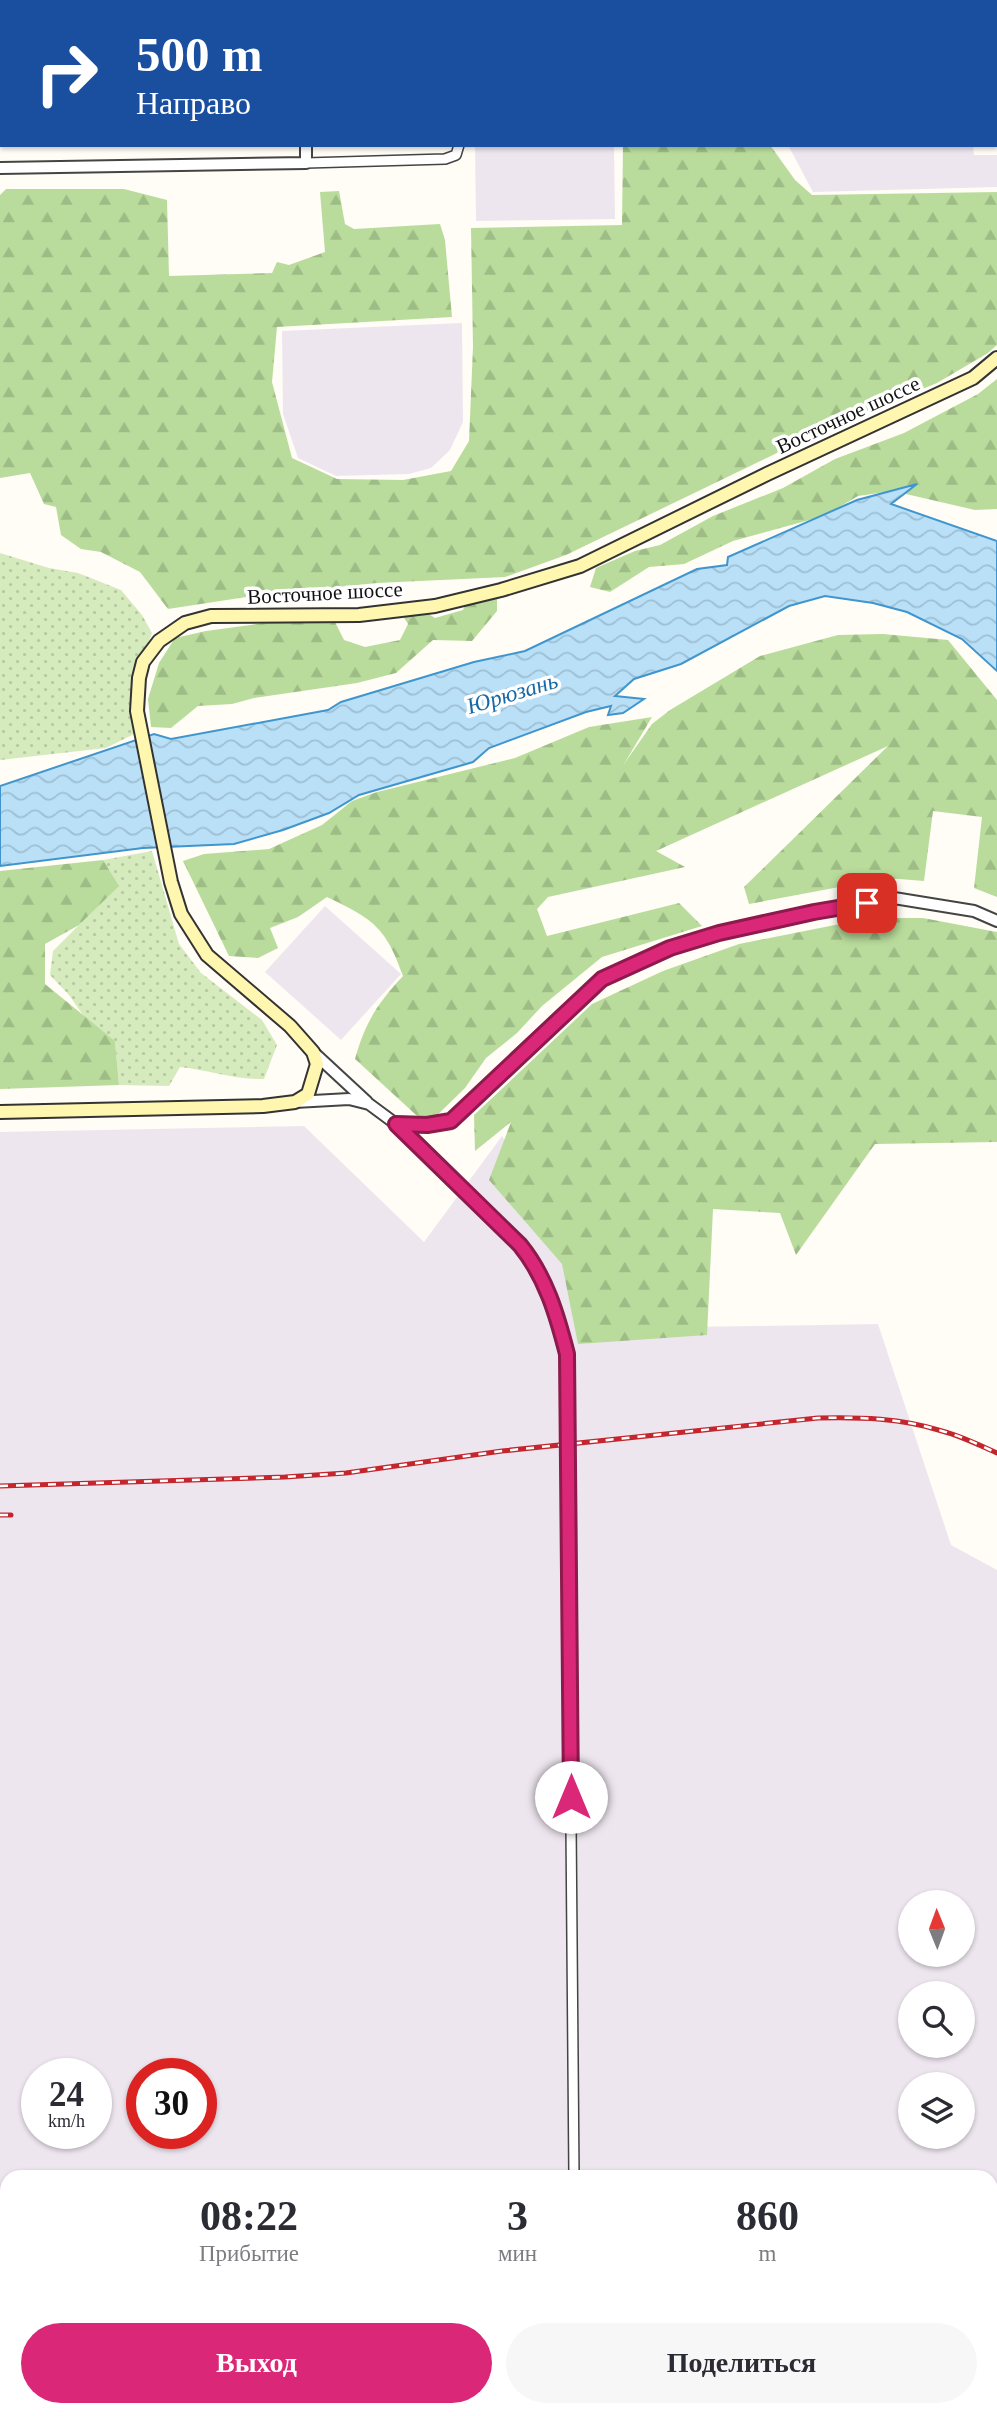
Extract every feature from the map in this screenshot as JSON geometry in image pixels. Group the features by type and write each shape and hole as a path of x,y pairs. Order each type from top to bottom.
{"main road":[{"name":"Восточное шоссе","path":"313,1052 261,999 206,955 181,914 171,882 137,711 143,662 159,641 185,623 211,617 359,615 435,606 580,566 767,474 973,378 997,358"},
{"path":"0,1112 263,1106 295,1102 308,1094 317,1064 313,1052"}],"street":[{"path":"306,147 306,163"},
{"path":"0,168 445,159 456,155 458,147"},
{"path":"396,1124 427,1125 451,1121 602,979 670,948 719,933 894,898 974,911 997,921"},
{"name":"Восточное шоссе","path":"313,1052 369,1104 396,1124"},
{"path":"295,1102 349,1099 369,1104"},
{"path":"396,1124 495,1220 533,1261 558,1316 567,1354 574,2170"}],"shaded area":[{"path":"475,147 614,147 615,219 476,221"},
{"path":"789,147 973,147 974,155 997,155 997,187 813,192"},
{"path":"462,323 463,422 450,450 431,468 409,474 336,476 298,458 283,414 282,331"},
{"path":"325,906 401,974 341,1040 265,972"},
{"path":"304,1126 424,1242 502,1136 631,1328 878,1324 951,1545 997,1570 997,2170 0,2170 0,1132"}],"green space":[{"path":"623,147 771,147 795,180 812,195 997,192 997,345 937,383 837,424 566,555 505,577 377,583 260,595 168,609 140,572 101,552 81,549 61,535 56,507 44,504 30,473 0,478 0,195 6,189 124,189 167,200 169,276 272,273 277,262 289,265 325,252 320,192 339,191 345,224 354,229 440,224 445,240 452,317 277,327 272,382 292,458 337,479 403,480 451,471 469,441 473,347 471,228 622,225"},
{"path":"997,379 997,509 975,510 893,491 858,496 824,516 733,541 684,564 649,567 610,592 590,587 596,568 635,551 660,545 713,516 783,488 835,459 904,433 978,394"},
{"path":"0,553 49,568 78,573 121,590 142,615 152,633 136,673 136,733 106,748 0,760"},
{"path":"497,598 497,611 472,641 433,640 396,673 357,683 254,698 232,704 198,706 171,728 151,727 148,699 159,663 175,638 206,631 331,614 344,640 365,647 400,640 408,624 400,611 419,608 435,618 463,610 466,603"},
{"path":"883,634 948,640 997,700 997,897 974,888 982,817 933,811 924,881 887,878 749,904 744,887 888,746 656,851 685,867 548,897 537,909 547,936 679,903 702,926 602,957 542,1006 517,1033 486,1058 465,1088 427,1125 355,1059 373,1014 403,976 390,946 376,926 327,897 298,917 270,928 278,948 258,958 229,956 183,861 204,854 269,849 322,825 352,801 377,792 515,758 589,727 652,717 624,764 652,724 670,710 760,656 838,635"},
{"path":"152,851 179,944 201,973 262,1020 277,1045 264,1079 180,1067 169,1086 119,1085 115,1041 85,1018 69,995 50,975 53,951 118,886 103,860"},
{"path":"103,860 119,886 79,925 45,944 45,984 115,1041 119,1085 0,1089 0,871"},
{"path":"870,918 923,918 997,932 997,1142 875,1144 796,1255 780,1213 713,1209 707,1335 578,1344 562,1264 489,1180 511,1122 475,1151 474,1115 592,1004 663,971 739,944"}],"water":[{"name":"Юрюзань","path":"917,484 891,504 997,541 997,671 962,639 907,612 873,603 825,596 789,606 681,664 634,679 615,696 644,699 623,713 608,715 611,706 586,712 489,748 473,762 359,795 329,813 283,830 234,844 143,848 0,866 0,786 154,734 171,739 328,710 341,702 474,662 525,651 697,569 727,565 728,557 857,500"}],"railway":[{"path":"0,1486 346,1473 502,1451 818,1418 865,1418 911,1423 956,1435 997,1453"},
{"path":"0,1515 11,1515"}],"route":[{"path":"571,1797 567,1354 558,1316 533,1261 520,1245 396,1124 427,1125 451,1121 602,979 670,948 719,933 867,903"}]}
